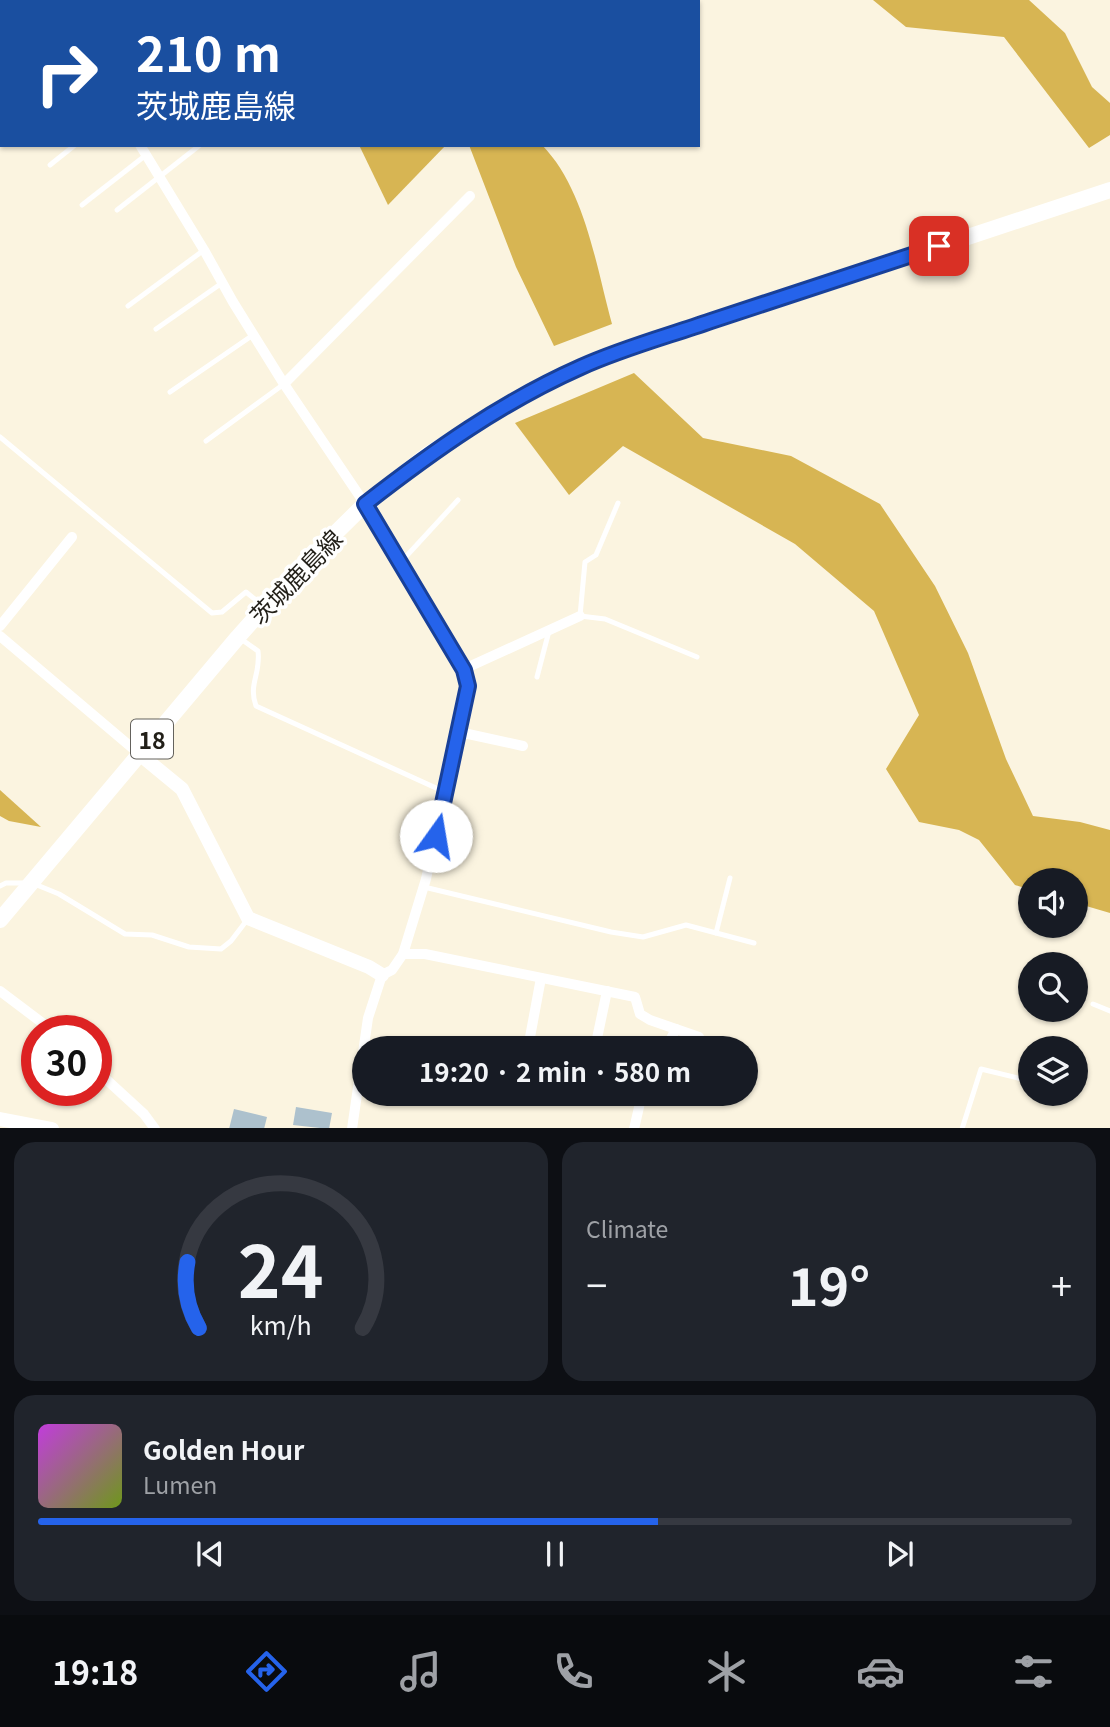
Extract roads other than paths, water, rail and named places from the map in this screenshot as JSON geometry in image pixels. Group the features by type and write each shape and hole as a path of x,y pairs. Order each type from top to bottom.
{"main road":[{"name":"茨城鹿島線","path":"0,920 234,641 296,572 365,504 427,455 543,385 581,367 665,336 1110,190"}],"street":[{"path":"141,147 253,335 401,562 464,670 468,686 447,793 424,887 403,954 392,970 382,975 368,1018 352,1128"},
{"path":"284,384 470,196"},
{"path":"0,626 72,537"},
{"path":"464,670 580,616"},
{"path":"0,636 182,789 248,918 369,967 382,975"},
{"path":"459,732 523,746"},
{"path":"403,954 425,954 635,997 640,1014 649,1020 696,1036"},
{"path":"530,1036 541,978"},
{"path":"0,991 32,1015"},
{"path":"598,1036 607,991"},
{"path":"672,1036 676,1029"},
{"path":"112,1085 144,1114 154,1128"},
{"path":"634,1128 639,1106"},
{"path":"0,1119 47,1128"}],"lane":[{"path":"50,165 72,147"},
{"path":"117,210 198,147"},
{"path":"82,205 146,155"},
{"path":"128,306 204,250"},
{"path":"156,329 222,283"},
{"path":"170,392 253,335"},
{"path":"206,441 284,384"},
{"path":"0,437 212,613 222,612 246,592 265,606"},
{"path":"401,562 458,500"},
{"path":"618,502 596,555 585,562 580,616 605,619 697,657"},
{"path":"537,677 549,631"},
{"path":"234,641 257,651 259,664 251,693 256,706 447,793"},
{"path":"716,933 730,878"},
{"path":"0,886 6,883 32,883 59,894 125,934 152,935 189,947 221,949 231,941 248,918"},
{"path":"424,887 611,932 643,937 686,925 754,943"},
{"path":"1093,1004 1110,1011"},
{"path":"962,1128 981,1069 1018,1078"}]}
